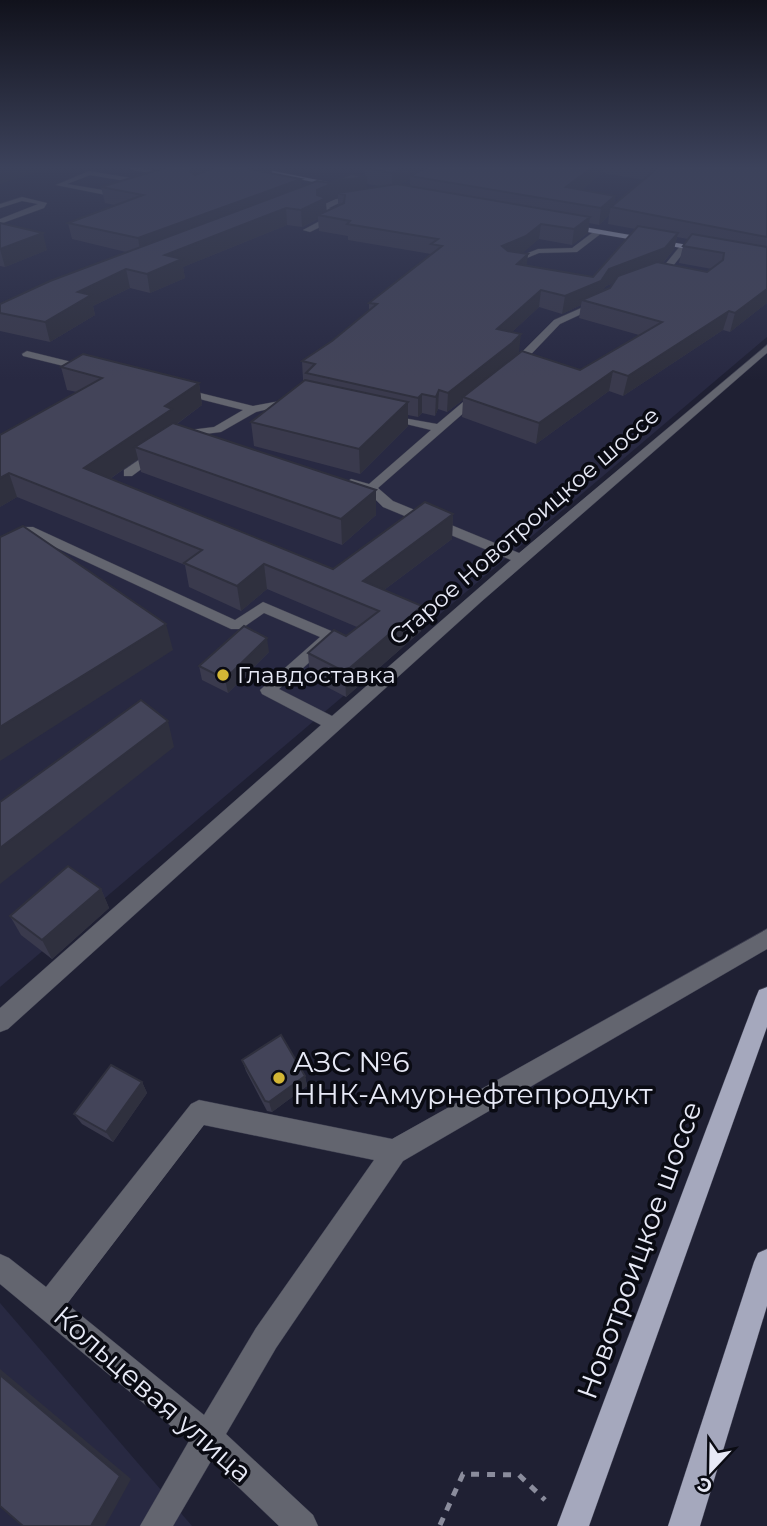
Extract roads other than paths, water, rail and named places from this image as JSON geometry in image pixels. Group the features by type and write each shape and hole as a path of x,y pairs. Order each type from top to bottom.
{"main road":[{"path":"629,237 708,251"},
{"name":"Новотроицкое шоссе","path":"572,1526 767,997"},
{"path":"684,1526 767,1262"}],"street":[{"path":"507,263 538,251 574,250 592,237"},
{"path":"676,280 646,276 674,267 684,247"},
{"path":"505,373 557,322 603,302 610,290"},
{"name":"Старое Новотроицкое шоссе","path":"0,1022 332,724 767,348"},
{"path":"27,354 107,373"},
{"path":"173,389 253,409"},
{"path":"371,488 484,390"},
{"path":"174,441 186,433 217,430 253,409 307,398"},
{"path":"373,413 439,428"},
{"path":"128,473 163,449"},
{"path":"344,482 371,488 388,504 521,559"},
{"path":"0,549 28,530 236,626 263,607 331,636 268,690 332,724"},
{"path":"156,1526 206,1436 266,1338 394,1152 767,938"},
{"path":"49,1304 199,1112 394,1152"},
{"name":"Кольцевая улица","path":"0,1267 49,1304 206,1436 302,1526"}],"place":[{"name":"Главдоставка","path":"223,675"},
{"name":"АЗС №6 ННК-Амурнефтепродукт","path":"279,1078"}]}
